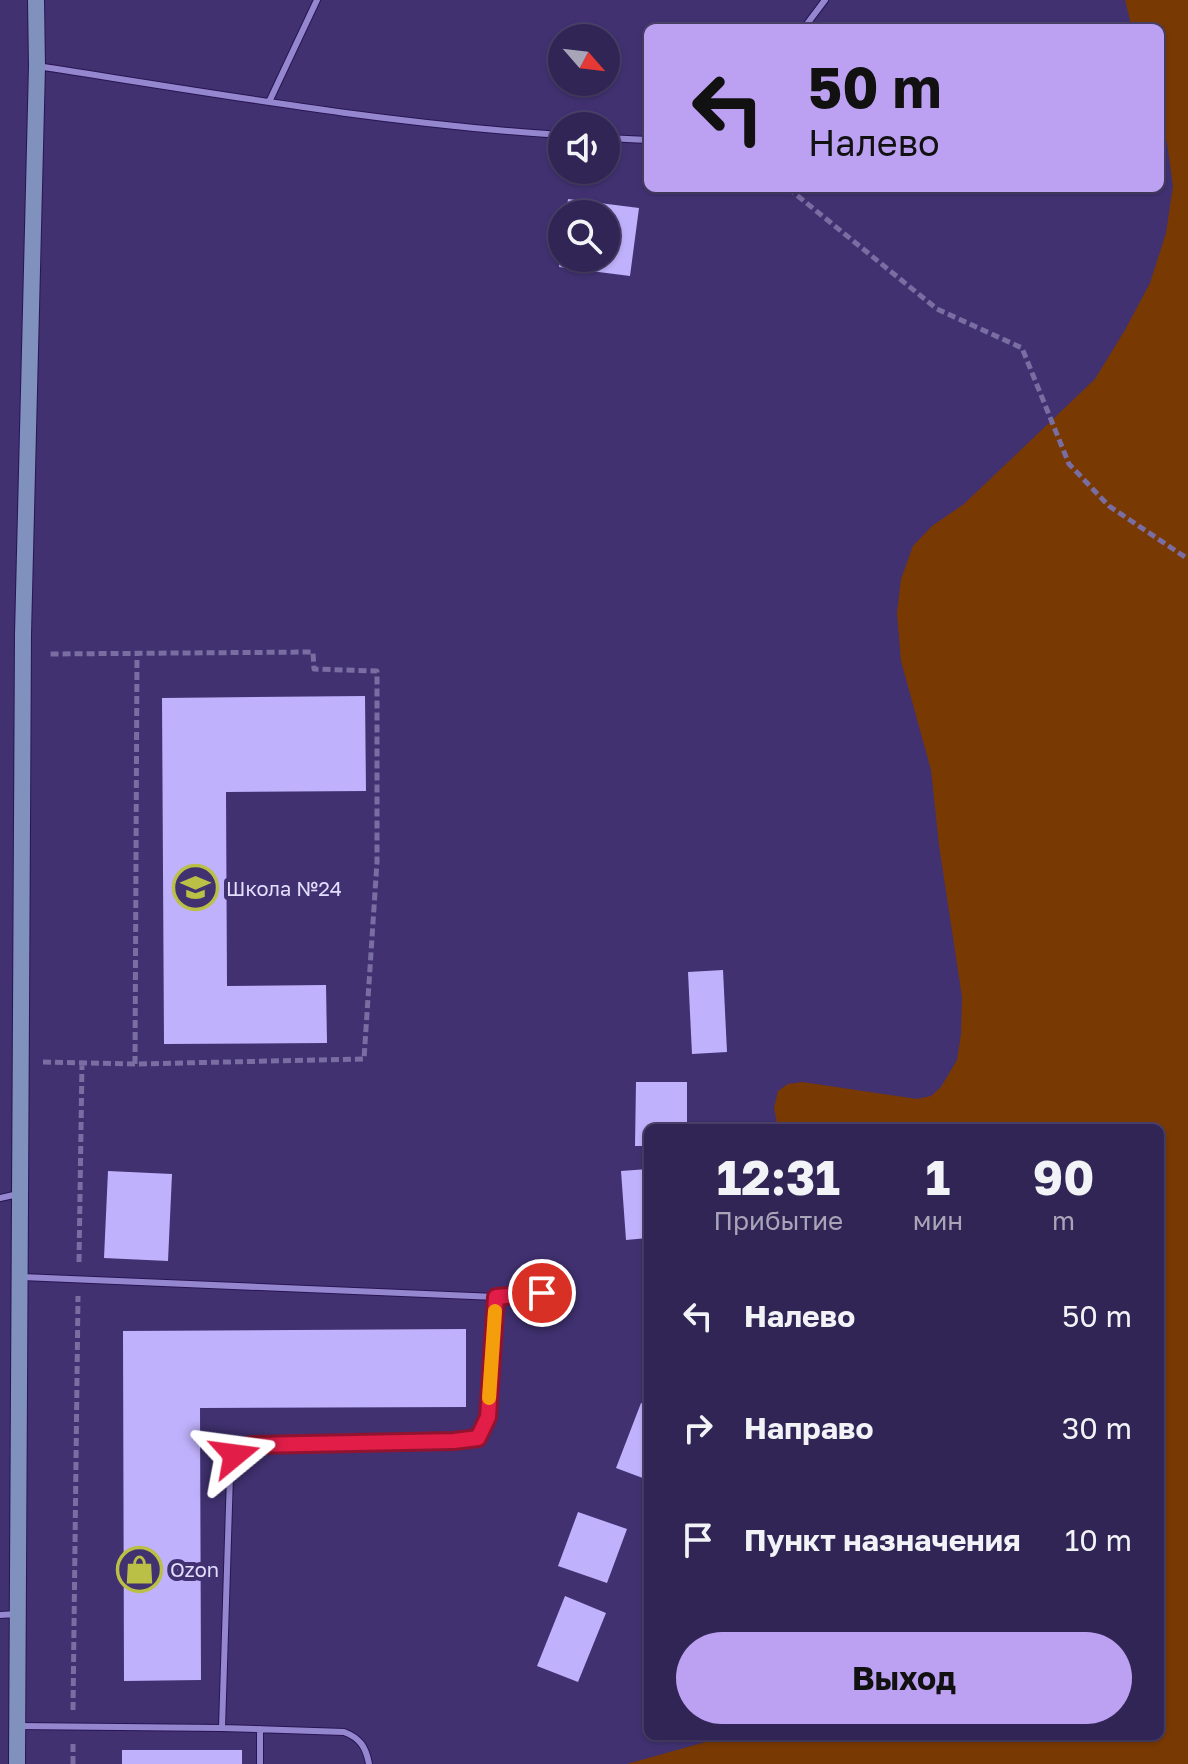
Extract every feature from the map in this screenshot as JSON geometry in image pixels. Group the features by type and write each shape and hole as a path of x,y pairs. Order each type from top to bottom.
{"main road":[{"path":"17,1764 18,1726 8,1615 22,1194 23,654 36,0"}],"lane":[{"path":"269,102 317,0"},
{"path":"807,24 825,0"},
{"path":"37,66 463,128 548,134"},
{"path":"620,139 644,140"},
{"path":"0,1198 22,1194"},
{"path":"20,1277 496,1297 566,1292"},
{"path":"222,1728 230,1475 235,1455 243,1447 252,1445 478,1438 488,1417 496,1297"},
{"path":"18,1726 344,1732 355,1736 361,1743 367,1751 369,1764"},
{"path":"260,1729 260,1764"}],"path":[{"path":"793,192 937,309 1022,348 1069,464 1109,506 1188,559"},
{"path":"22,1062 135,1064 364,1059 377,862 377,671 314,669 313,652 23,654"},
{"path":"135,1064 137,654"},
{"path":"73,1764 82,1063"}],"shaded area":[{"path":"1125,0 1188,0 1188,1764 627,1764 713,1740 1164,1740 1164,1124 777,1124 774,1108 778,1091 788,1084 802,1082 917,1099 931,1096 941,1087 957,1060 962,997 931,770 901,661 897,613 901,579 913,546 932,526 964,504 1095,379 1150,283 1166,233 1173,186 1164,134 1164,24 1131,24"}],"building":[{"path":"620,206 639,208 630,276 598,272 620,272"},
{"name":"Школа №24","path":"365,696 366,791 226,792 227,986 326,985 327,1043 164,1044 162,698"},
{"path":"723,970 727,1052 692,1054 688,972"},
{"path":"636,1082 687,1082 687,1124 644,1124 644,1146 635,1146"},
{"path":"644,1169 644,1238 626,1240 621,1171"},
{"path":"108,1171 172,1174 168,1261 104,1258"},
{"path":"466,1329 466,1407 200,1408 201,1680 124,1681 123,1331"},
{"path":"641,1403 644,1404 644,1478 616,1468"},
{"path":"578,1512 627,1529 607,1583 558,1566"},
{"path":"565,1596 606,1613 578,1682 537,1666"},
{"path":"122,1750 242,1750 242,1764 122,1764"}],"slow traffic":[{"path":"489,1398 495,1311"}],"place":[{"name":"Школа №24","path":"195,888"},
{"name":"Ozon","path":"139,1569"}],"route":[{"path":"235,1455 243,1447 252,1445 478,1438 488,1417 496,1297 542,1293"}]}
